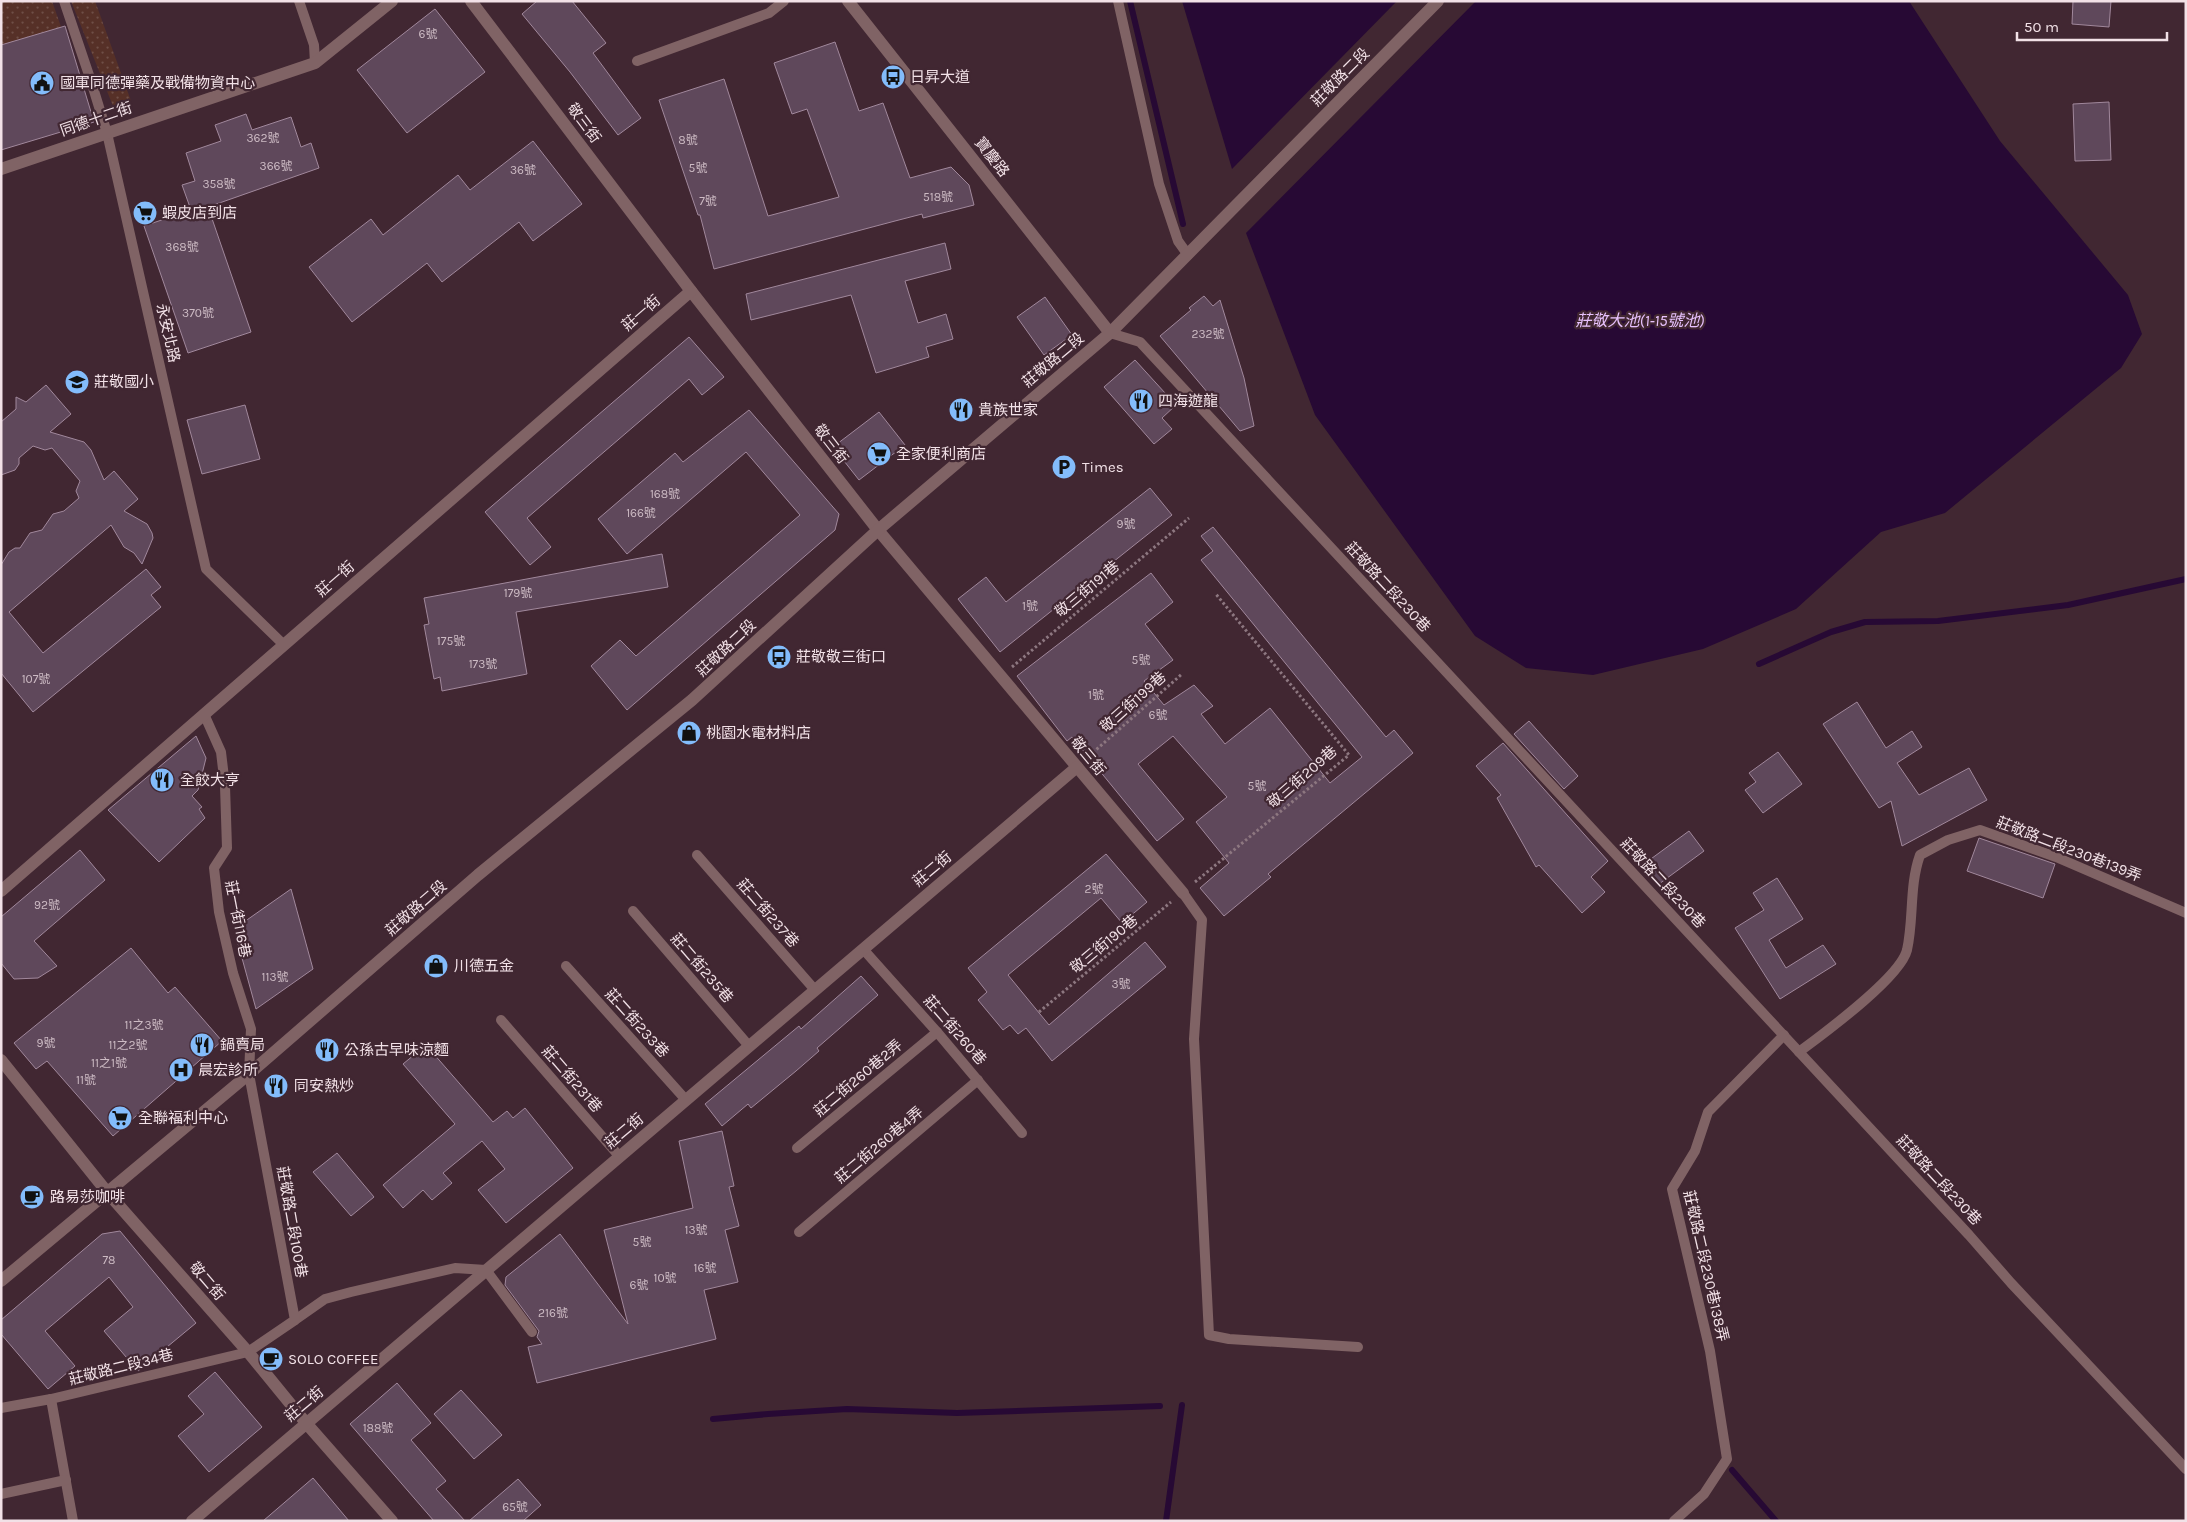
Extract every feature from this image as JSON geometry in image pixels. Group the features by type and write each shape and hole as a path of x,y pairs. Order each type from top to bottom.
{"street":[{"path":"316,63 392,1"},
{"name":"敬三街","path":"471,1 691,291 878,530 1183,893"},
{"name":"寶慶路","path":"848,1 1110,333"},
{"name":"莊敬路二段","path":"1,1281 250,1074 478,875 692,700 878,530 1110,333 1438,1"},
{"name":"同德十二街","path":"1,169 316,63"},
{"name":"莊一街","path":"1,891 691,291"},
{"name":"莊二街","path":"192,1521 1077,767"},
{"name":"敬二街","path":"1,1060 107,1192 248,1352 306,1423 392,1521"}],"lane":[{"name":"永安北路","path":"64,1 92,81 107,133 206,569 284,644"},
{"path":"299,1 314,45 316,63"},
{"path":"637,61 769,13 784,1"},
{"path":"1118,1 1159,184 1178,240 1188,255"},
{"name":"莊敬路二段230巷","path":"1110,333 1140,342 1784,1035 2011,1283 2186,1469"},
{"name":"莊一街116巷","path":"204,714 221,752 225,786 226,848 214,868 218,912 251,1029 250,1074"},
{"name":"莊敬路二段230巷139弄","path":"1799,1052 1840,1022 1899,966 1907,951 1915,870 1920,855 1948,840 1980,830 2056,856 2186,913"},
{"name":"莊二街237巷","path":"698,855 815,990"},
{"path":"1183,893 1202,920 1194,1039 1209,1335 1229,1339 1358,1347"},
{"name":"莊二街235巷","path":"633,910 749,1046"},
{"name":"莊二街260巷","path":"863,949 937,1032 1022,1133"},
{"name":"莊二街233巷","path":"566,966 686,1100"},
{"name":"莊二街231巷","path":"501,1020 620,1156"},
{"name":"莊二街260巷2弄","path":"797,1148 937,1032"},
{"name":"莊敬路二段230巷138弄","path":"1674,1521 1704,1494 1728,1459 1710,1351 1672,1189 1695,1150 1708,1112 1784,1035"},
{"name":"莊敬路二段100巷","path":"250,1074 295,1320"},
{"name":"莊二街260巷4弄","path":"798,1232 978,1080"},
{"path":"248,1352 325,1299 455,1268 486,1270 532,1332"},
{"name":"莊敬路二段34巷","path":"1,1408 52,1399 248,1352"},
{"path":"52,1399 73,1521"},
{"path":"1,1494 66,1480"}],"path":[{"name":"敬三街191巷","path":"1000,677 1189,518"},
{"name":"敬三街209巷","path":"1183,893 1349,755 1215,593"},
{"name":"敬三街199巷","path":"1077,767 1182,674"},
{"name":"敬三街190巷","path":"1039,1012 1183,893"}],"shaded area":[{"path":"1,1 52,1 68,47 1,67"},
{"path":"71,1 95,1 131,101 113,106"}],"water":[{"path":"1182,1 1397,1 1232,169"},
{"name":"莊敬大池(1-15號池)","path":"1476,1 1909,1 2000,141 2128,295 2142,334 2121,368 1945,513 1881,532 1796,609 1703,649 1593,675 1526,668 1475,636 1315,415 1246,233"}],"building":[{"path":"537,1 572,1 606,43 593,53 641,118 618,135 570,72 522,14"},
{"path":"2073,1 2111,1 2109,27 2072,24"},
{"path":"435,9 485,72 407,133 357,70"},
{"name":"國軍同德彈藥及戰備物資中心","path":"65,26 94,122 1,150 1,45"},
{"path":"835,42 859,111 883,103 910,178 951,167 969,185 974,205 923,218 922,214 714,269 700,215 698,215 659,100 724,79 768,216 839,197 807,109 792,114 774,63"},
{"path":"2109,102 2111,160 2075,161 2073,104"},
{"path":"246,114 252,130 291,117 301,147 311,143 319,168 208,207 251,332 188,353 144,226 191,210 182,185 195,181 186,153 221,141 215,125"},
{"path":"533,141 582,204 533,241 519,222 442,282 427,263 352,322 309,267 371,219 383,235 458,175 470,190"},
{"path":"945,243 951,269 905,281 918,323 946,314 953,339 926,347 929,357 876,373 851,295 751,320 746,294"},
{"path":"1204,296 1213,306 1220,300 1244,378 1254,426 1240,431 1160,336 1191,310 1189,308"},
{"path":"1045,297 1072,335 1044,355 1017,317"},
{"path":"689,337 724,377 702,395 689,379 527,518 551,547 530,565 485,512"},
{"path":"1135,360 1176,405 1162,418 1172,429 1154,444 1104,387"},
{"path":"46,385 71,414 50,432 84,442 91,450 104,480 114,471 138,499 124,511 147,524 153,538 142,564 134,553 124,547 111,525 9,612 43,653 146,569 161,587 151,595 161,607 33,712 1,673 1,565 9,552 15,548 20,548 30,533 42,530 53,514 64,511 79,498 76,491 80,481 52,448 45,450 33,446 19,458 19,464 15,470 1,475 1,422 16,409 16,397 26,402"},
{"path":"245,405 260,459 202,474 187,420"},
{"path":"749,410 839,514 835,530 627,710 591,666 620,640 636,656 800,515 746,452 627,554 598,519 675,453 683,462"},
{"path":"879,412 905,445 859,480 833,447"},
{"path":"1150,488 1172,515 1000,652 958,599 986,577 1006,602"},
{"path":"1213,527 1386,737 1394,730 1413,753 1268,874 1271,877 1224,916 1200,888 1229,863 1196,822 1227,797 1173,736 1138,764 1184,819 1157,841 1072,737 1067,741 1017,676 1151,573 1173,602 1145,624 1173,660 1144,681 1164,705 1194,685 1213,706 1201,714 1225,744 1270,708 1330,783 1362,757 1201,560 1213,551 1201,536"},
{"path":"662,554 668,587 516,612 527,674 442,691 440,677 434,679 424,625 429,624 424,598"},
{"path":"1857,702 1886,748 1912,731 1922,747 1897,763 1919,795 1969,768 1987,800 1902,846 1891,801 1879,808 1823,724"},
{"path":"1529,721 1578,776 1564,789 1514,734"},
{"path":"196,736 206,758 198,790 192,796 202,807 199,809 205,818 159,862 108,810"},
{"path":"1503,743 1608,861 1591,877 1605,892 1582,913 1539,865 1536,867 1497,798 1501,795 1476,766"},
{"path":"1778,752 1802,784 1763,813 1745,790 1756,782 1749,773"},
{"path":"1689,831 1704,851 1659,884 1644,864"},
{"path":"1979,838 2055,864 2043,898 1967,871"},
{"path":"80,850 105,880 34,941 57,966 38,978 14,979 1,963 1,917"},
{"path":"1106,854 1147,902 1122,923 1101,898 1008,975 1049,1025 1145,942 1166,967 1052,1061 1026,1028 1018,1034 1010,1025 1003,1030 978,1000 987,992 968,968"},
{"path":"1777,878 1803,919 1769,940 1786,968 1823,945 1836,964 1780,999 1735,928 1764,910 1753,893"},
{"path":"291,889 313,969 256,1009 234,929"},
{"path":"131,948 168,993 175,987 222,1041 113,1136 47,1061 36,1069 14,1043"},
{"path":"861,976 878,995 817,1048 819,1051 796,1071 751,1108 748,1104 722,1126 705,1104 799,1026 801,1029"},
{"path":"426,1045 493,1122 507,1111 513,1118 525,1108 573,1168 506,1223 478,1190 505,1169 482,1141 443,1173 452,1183 432,1200 423,1190 403,1208 383,1185 455,1124 403,1064"},
{"path":"722,1131 734,1186 729,1187 739,1226 725,1230 738,1282 704,1290 716,1339 537,1383 528,1347 542,1344 537,1337 539,1331 505,1285 506,1277 560,1234 628,1324 604,1230 693,1208 679,1141"},
{"path":"337,1153 374,1197 351,1216 313,1172"},
{"path":"120,1231 196,1323 138,1371 104,1331 133,1307 109,1277 45,1331 75,1366 48,1389 1,1334 1,1320 102,1234"},
{"path":"215,1372 262,1427 209,1472 178,1436 204,1414 188,1396"},
{"path":"397,1383 431,1423 411,1440 446,1481 436,1489 465,1521 434,1521 350,1424"},
{"path":"461,1390 502,1435 474,1459 434,1414"},
{"path":"313,1478 349,1521 263,1521"},
{"path":"518,1479 541,1505 523,1521 469,1521"}],"waterway":[{"path":"1130,1 1183,224"},
{"path":"1759,664 1831,632 1865,622 1938,621 2068,605 2186,579"},
{"path":"1166,1521 1182,1405"},
{"path":"713,1419 847,1409 957,1413 1160,1406"},
{"path":"1732,1470 1776,1521"}],"place":[{"name":"日昇大道","path":"893,77"},
{"name":"國軍同德彈藥及戰備物資中心","path":"42,83"},
{"name":"蝦皮店到店","path":"145,213"},
{"name":"莊敬國小","path":"77,382"},
{"name":"四海遊龍","path":"1141,401"},
{"name":"貴族世家","path":"961,410"},
{"name":"全家便利商店","path":"879,454"},
{"name":"Times","path":"1064,467"},
{"name":"莊敬敬三街口","path":"779,657"},
{"name":"桃園水電材料店","path":"689,733"},
{"name":"全餃大亨","path":"162,780"},
{"name":"川德五金","path":"436,966"},
{"name":"鍋賣局","path":"202,1045"},
{"name":"公孫古早味涼麵","path":"327,1050"},
{"name":"晨宏診所","path":"181,1070"},
{"name":"同安熱炒","path":"276,1086"},
{"name":"全聯福利中心","path":"120,1118"},
{"name":"路易莎咖啡","path":"32,1197"},
{"name":"SOLO COFFEE","path":"271,1359"}]}
